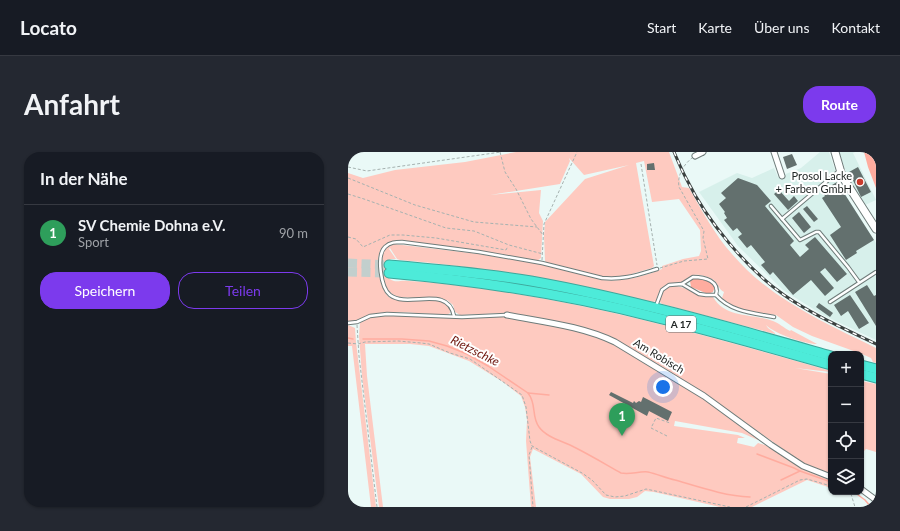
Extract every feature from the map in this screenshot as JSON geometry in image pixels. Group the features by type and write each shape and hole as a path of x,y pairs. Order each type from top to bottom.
{"highway":[{"name":"A 17","path":"828,355 655,308 530,281 440,269 389,269 494,285 657,317 828,364"},
{"path":"866,372 876,369"}],"main road":[{"path":"835,152 840,170 876,230"}],"street":[{"path":"696,156 702,152"},
{"path":"774,152 782,176"},
{"name":"Am Robisch","path":"507,315 582,330 604,336 699,392 771,445 803,466 828,476"},
{"path":"864,491 876,500"}],"lane":[{"path":"782,219 840,170"},
{"path":"771,206 800,240 819,232 859,282"},
{"path":"454,316 451,307 446,302 432,299 400,299 393,297 386,292 380,266 381,254 385,247 394,243 413,243 479,252 542,263 611,279 627,278 657,269"},
{"path":"830,302 876,272"},
{"path":"655,308 663,288 669,285 682,284 694,277 712,281 718,290 716,295"},
{"path":"682,284 699,294 716,295 726,304 735,309 774,317"},
{"name":"Am Robisch","path":"348,323 356,322 370,316 387,314 454,316 507,315"}],"path":[{"path":"348,167 367,172 500,152 505,172 516,189 531,219 543,236"},
{"path":"542,263 544,224 546,216 563,183 576,152"},
{"path":"657,269 684,261 708,259 703,238 704,231 679,187 678,181 679,175 688,162 696,156"},
{"path":"641,164 657,264 656,268 653,270"},
{"path":"348,178 414,205 474,222 537,227"},
{"path":"348,194 364,198 446,228 474,231 509,245 543,254"},
{"path":"348,237 356,239 363,247 390,235 436,238 506,250 509,245"},
{"path":"356,322 377,507"},
{"path":"348,343 358,344 371,342 429,344 450,353 470,359 522,395 526,407 530,441 532,446 529,455 533,507"},
{"path":"667,436 651,428 656,418 670,423"},
{"path":"532,446 582,473 592,480 606,495 615,497 625,496 646,488 730,507"},
{"path":"746,507 800,480 807,479 828,485"},
{"path":"851,495 855,507"}],"shaded area":[{"path":"516,152 669,152 682,187 689,188 720,239 747,270 763,284 799,308 876,348 876,363 873,362 871,358 864,355 864,351 854,351 812,336 793,327 776,315 752,312 732,306 722,298 724,292 714,280 701,275 694,275 682,282 669,284 663,287 660,290 656,301 653,302 527,276 400,260 397,259 390,248 389,249 396,259 391,259 388,261 387,276 396,281 425,282 477,288 567,303 700,334 828,370 828,372 795,368 828,374 828,474 804,464 695,387 605,335 589,330 507,313 460,315 455,312 453,305 447,300 399,297 392,294 387,288 382,269 382,258 384,250 394,244 479,254 545,265 602,280 625,280 640,277 662,269 662,266 683,259 699,256 701,251 700,230 679,199 652,202 644,161 636,163 654,266 652,268 618,278 602,277 547,263 545,261 545,222 585,179 629,165 584,175 569,158 570,161 560,184 490,195 541,190 539,213 543,221 541,258 537,261 402,242 389,244 382,248 378,258 378,265 380,280 389,297 403,300 425,300 444,303 449,307 450,313 447,315 387,312 370,315 348,322 348,173 363,178 395,170 465,162"},
{"path":"820,152 829,152 840,186 876,243 876,340 823,315 783,290 738,246 699,192 737,173 752,178 774,168 778,177 801,168"},
{"path":"839,152 855,152 853,153 876,200 865,205 848,177"},
{"path":"864,152 874,152 874,154 876,154 876,188 868,167"},
{"path":"694,278 712,283 715,286 713,292 708,294 691,287 690,281"},
{"path":"676,286 703,296 713,297 718,304 732,312 775,322 817,344 790,338 776,332 766,325 775,334 662,304 659,301 662,292 666,288"},
{"path":"376,315 449,318 507,316 567,328 604,338 681,382 758,438 758,440 742,433 675,421 674,426 738,435 745,438 738,438 737,443 754,447 758,443 765,445 828,476 828,487 807,480 752,507 720,507 645,491 637,497 629,499 610,499 603,497 581,474 533,449 530,457 536,507 531,507 526,441 527,420 525,407 521,396 503,382 469,361 429,346 410,344 365,344 367,376 383,507 379,507 362,376 359,336 360,323 367,318"},
{"path":"348,325 355,328 376,507 371,507 352,346 348,346"},
{"path":"864,382 876,384 876,452 866,449 864,451"}],"building":[{"path":"792,154 797,165 787,169 783,157"},
{"path":"654,163 655,170 647,170 647,164"},
{"name":"Prosol Lacke + Farben GmbH","path":"858,167 871,192 861,197 849,172"},
{"path":"738,178 757,185 771,201 765,206 794,241 790,245 800,257 809,249 805,245 815,237 847,274 837,282 825,268 820,272 834,288 825,296 811,280 793,295 773,272 770,275 761,265 765,262 751,245 747,248 738,237 742,234 737,228 733,231 724,220 727,218 724,213 725,212 719,204 726,198 721,193"},
{"path":"837,182 874,240 856,251 857,253 846,260 830,235 841,227 822,198 825,196 822,191"},
{"path":"779,190 789,201 794,196 798,201 788,210 774,194"},
{"path":"807,206 818,219 814,222 803,209"},
{"path":"799,212 811,227 804,233 792,218"},
{"path":"867,285 874,296 876,295 876,326 855,292"},
{"path":"850,295 869,323 859,329 848,311 841,316 834,305"},
{"path":"819,303 833,313 830,317 816,307"},
{"path":"611,392 633,403 634,401 636,403 639,401 641,402 643,397 672,412 668,421 649,411 647,416 609,395"}],"waterway":[{"name":"Rietzschke","path":"348,338 353,339"},
{"name":"Rietzschke","path":"363,339 429,341 447,346 467,354 488,366 528,393 549,395"},
{"path":"528,393 531,397 535,419 542,431 621,473 628,474 648,472 712,491 750,497"},
{"name":"Rietzschke","path":"757,454 828,481"},
{"path":"781,480 800,471"},
{"name":"Rietzschke","path":"858,495 871,507"}],"tunnel":[{"path":"348,263 389,265"},
{"path":"348,272 389,273"}],"railway":[{"path":"674,152 685,177 705,212 729,243 756,272 784,295 806,309 876,344"}],"place":[{"name":"Prosol Lacke + Farben GmbH","path":"860,182"},
{"name":"SV Chemie Dohna e.V.","path":"622,436"}]}
